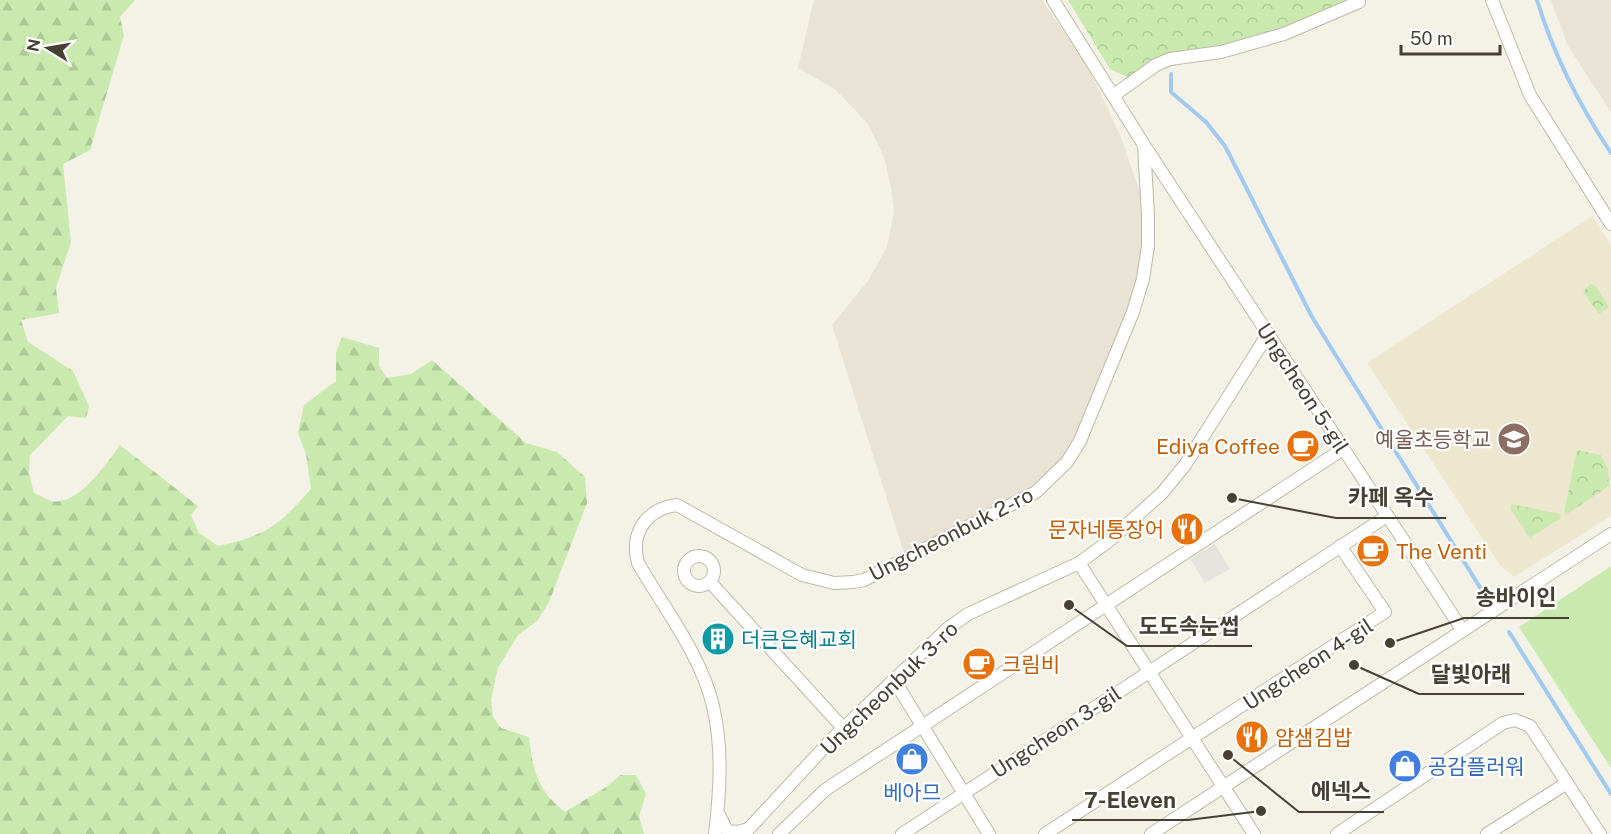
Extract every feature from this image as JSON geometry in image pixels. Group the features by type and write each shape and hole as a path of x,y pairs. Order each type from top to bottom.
{"street":[{"name":"Ungcheonbuk 2-ro","path":"715,834 721,772 719,735 713,704 694,659 638,563 635,551 644,522 654,511 677,505 802,575 824,582 844,583 864,580 1036,492 1066,462 1080,441 1136,301 1148,246 1144,145 1053,0"},
{"path":"1492,0 1530,95 1611,224"},
{"path":"1114,95 1156,64 1170,59 1221,52 1284,34 1359,2"},
{"name":"Ungcheon 5-gil","path":"1144,145 1462,631"},
{"name":"Ungcheonbuk 3-ro","path":"746,832 844,729 947,628 968,614 1079,563 1110,540 1162,493 1185,465 1268,334"},
{"path":"779,834 825,790 1343,449"},
{"path":"1149,671 1387,516"},
{"path":"1151,834 1611,534"},
{"name":"Ungcheon 4-gil","path":"1193,740 1385,612 1340,546"},
{"path":"1079,563 1254,834"},
{"path":"710,582 844,729"},
{"name":"Ungcheon 3-gil","path":"902,834 1149,671"},
{"path":"894,680 989,834"},
{"path":"1343,832 1503,723 1512,720 1524,722 1530,726 1600,834"},
{"path":"1045,834 1193,740"},
{"path":"1487,834 1567,783"},
{"path":"718,811 721,824 727,831 746,832"}],"shaded area":[{"path":"814,0 1042,0 1088,67 1120,135 1140,192 1142,248 1133,295 1081,427 1064,457 1034,486 904,553 832,325 868,281 887,247 894,212 891,187 884,157 868,124 836,90 798,68"},
{"path":"1551,0 1611,0 1611,112 1568,46"},
{"name":"예울초등학교","path":"1592,216 1611,245 1611,516 1514,577 1500,565 1367,363"},
{"path":"1215,544 1230,569 1205,583 1190,559"}],"green space":[{"path":"0,0 135,0 120,17 124,35 90,150 63,164 71,242 56,288 59,313 21,320 28,342 73,371 89,406 86,418 68,416 30,455 29,473 34,493 51,501 61,501 71,497 91,482 120,445 198,506 191,515 199,533 218,546 249,538 280,520 311,489 306,454 298,433 304,405 336,381 336,352 342,337 379,348 379,366 387,378 411,374 432,360 526,443 557,452 585,477 587,503 549,602 537,621 518,635 498,668 491,699 493,717 501,728 529,737 532,760 542,788 565,812 600,791 620,775 636,775 646,794 639,816 644,834 0,834"},
{"path":"1068,0 1349,0 1303,20 1259,35 1213,47 1163,56 1152,60 1129,78 1110,69"},
{"path":"1590,284 1596,286 1609,307 1599,314 1583,292"},
{"path":"1577,450 1601,455 1608,469 1609,486 1567,514 1564,512"},
{"path":"1512,504 1560,514 1561,518 1530,538 1510,508"},
{"path":"1611,566 1611,768 1519,627"}],"waterway":[{"path":"1537,0 1568,80 1611,153"},
{"path":"1171,74 1171,92 1206,122 1225,146 1312,317 1486,597"},
{"path":"1509,632 1611,794"}],"place":[{"name":"예울초등학교","path":"1514,439"},
{"name":"Ediya Coffee","path":"1303,446"},
{"name":"카페 옥수","path":"1232,498"},
{"name":"문자네통장어","path":"1187,529"},
{"name":"The Venti","path":"1373,551"},
{"name":"도도속눈썹","path":"1069,605"},
{"name":"더큰은혜교회","path":"718,639"},
{"name":"송바이인","path":"1390,643"},
{"name":"크림비","path":"979,664"},
{"name":"달빛아래","path":"1354,665"},
{"name":"얌샘김밥","path":"1252,737"},
{"name":"에넥스","path":"1228,755"},
{"name":"베아므","path":"912,759"},
{"name":"공감플러워","path":"1405,766"},
{"name":"7-Eleven","path":"1261,811"}]}
